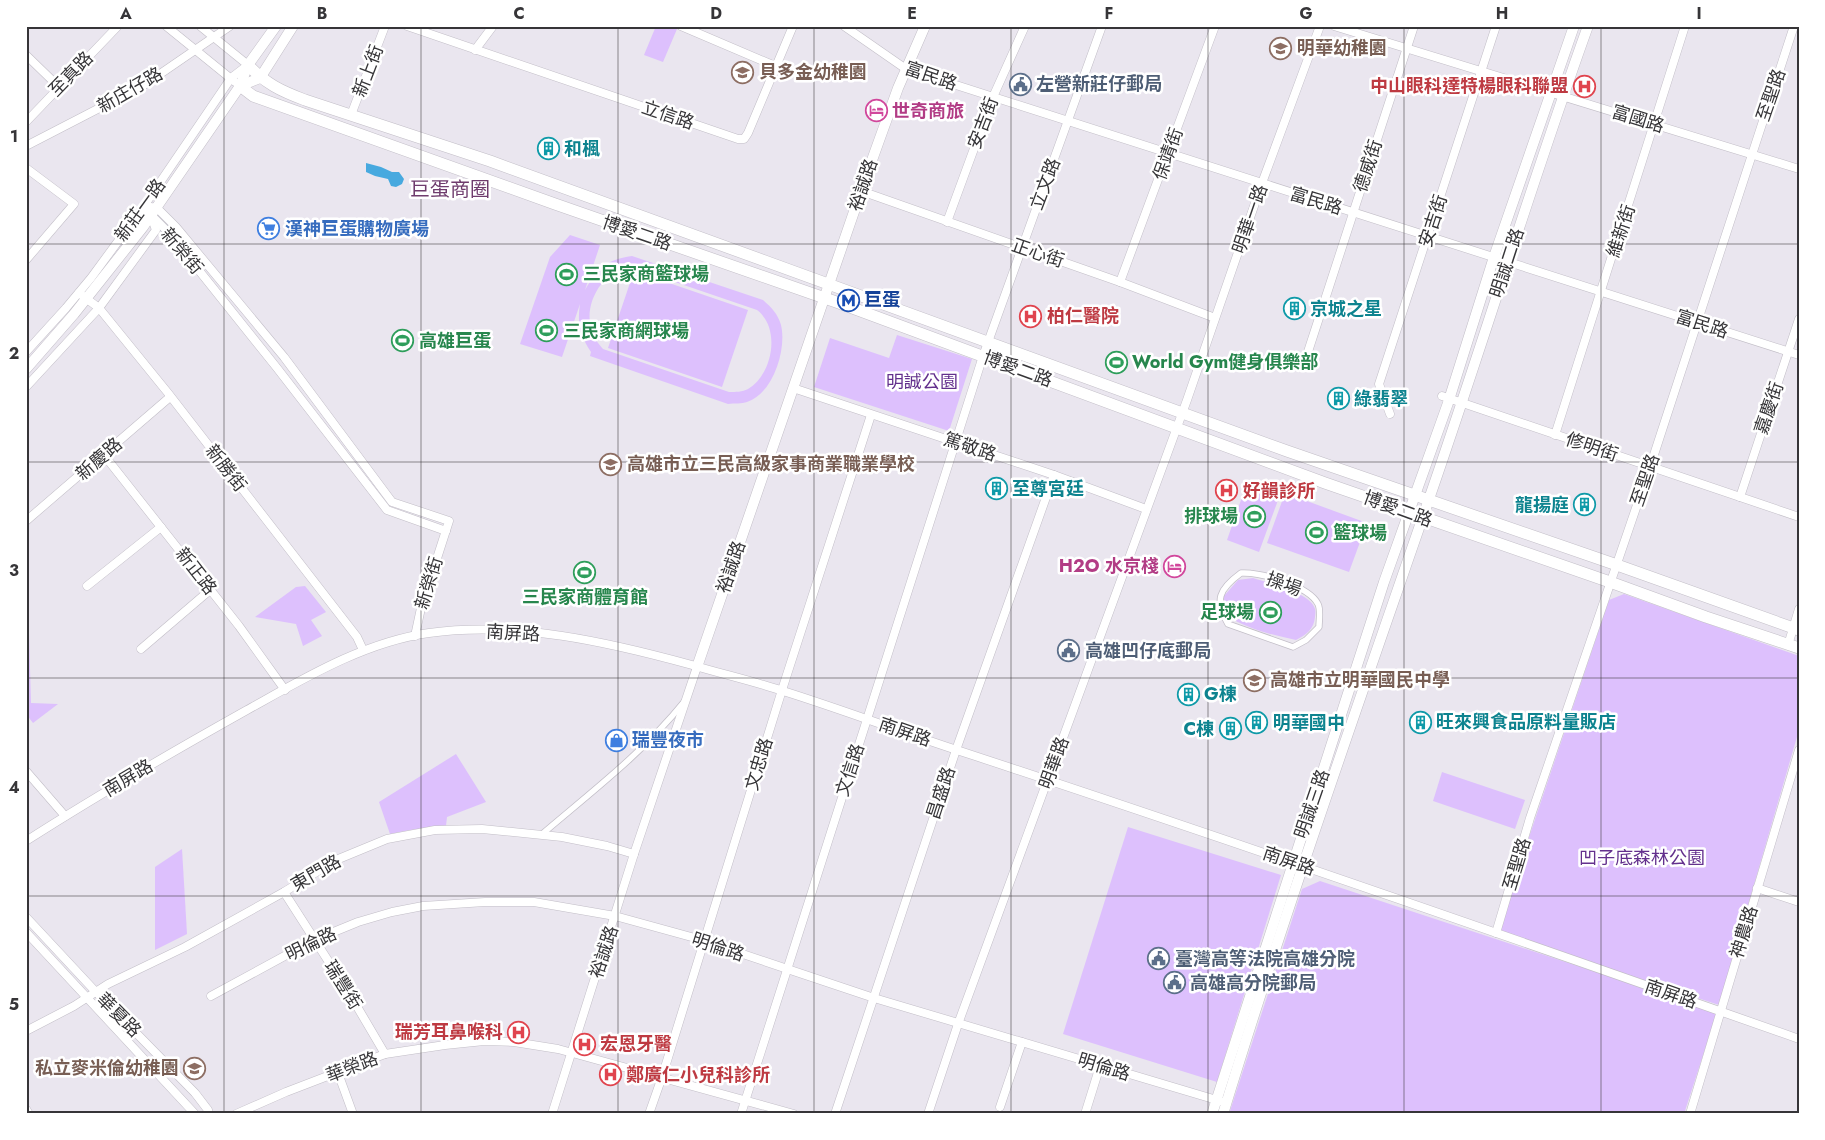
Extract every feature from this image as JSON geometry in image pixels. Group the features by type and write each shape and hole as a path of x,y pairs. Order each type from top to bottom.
{"main road":[{"name":"博愛二路","path":"248,64 260,78 280,90 490,161 1429,501 1617,565 1796,630"},
{"name":"博愛二路","path":"240,86 253,96 824,298 1408,513 1793,646"}],"street":[{"name":"至真路","path":"26,122 118,26"},
{"path":"166,26 240,86"},
{"path":"200,26 248,64"},
{"name":"新庄仔路","path":"26,146 144,86 230,26"},
{"path":"240,86 248,64 276,26"},
{"path":"240,86 260,78 293,26"},
{"name":"新上街","path":"351,115 385,26"},
{"name":"立信路","path":"407,26 738,139 744,139 748,133 793,26"},
{"path":"475,50 493,26"},
{"path":"680,26 775,66"},
{"name":"富民路","path":"844,26 906,69 1799,355"},
{"name":"裕誠路","path":"552,1114 634,854 697,667 861,191 906,69 925,26"},
{"name":"安吉街","path":"947,222 993,97 1025,26"},
{"name":"立文路","path":"987,342 1102,26"},
{"name":"保靖街","path":"1120,282 1215,26"},
{"name":"明華一路","path":"1182,412 1262,183 1320,26"},
{"name":"富國路","path":"1334,26 1799,169"},
{"name":"德威街","path":"1304,364 1414,26"},
{"name":"安吉街","path":"1390,414 1379,384 1496,26"},
{"name":"明誠二路","path":"1414,495 1574,26"},
{"name":"明誠二路","path":"1429,501 1588,26"},
{"name":"維新街","path":"1556,434 1686,26"},
{"name":"至聖路","path":"1496,933 1534,809 1650,467 1794,26"},
{"path":"26,55 59,87"},
{"name":"新莊一路","path":"26,369 35,360 83,296 231,78 248,64"},
{"name":"新莊一路","path":"26,352 83,296 154,212 240,86"},
{"path":"26,168 74,204 26,260"},
{"name":"正心街","path":"861,191 1120,282 1215,318"},
{"name":"新榮街","path":"144,206 176,227 284,357 392,502 449,521 420,608 415,636"},
{"name":"新莊一路","path":"26,387 99,308 156,230 154,212"},
{"name":"新榮街","path":"154,212 388,510 446,531"},
{"name":"新勝街","path":"83,296 99,308 170,397 357,637 363,650"},
{"name":"嘉慶街","path":"1740,497 1799,319"},
{"name":"文信路","path":"741,1114 987,342"},
{"path":"26,352 44,368"},
{"path":"275,366 284,357"},
{"name":"篤敬路","path":"793,388 1054,475 1146,509"},
{"name":"新慶路","path":"26,521 170,397"},
{"name":"修明街","path":"1446,397 1799,517"},
{"name":"明華路","path":"928,1114 958,1024 1182,412"},
{"name":"文忠路","path":"649,1114 782,690 871,415"},
{"name":"新正路","path":"104,455 210,590 285,690"},
{"name":"昌盛路","path":"835,1114 956,750 1054,475"},
{"name":"明誠三路","path":"1212,1114 1414,495"},
{"name":"明誠三路","path":"1225,1109 1303,865 1429,501"},
{"path":"87,586 161,527"},
{"name":"操場","path":"1241,573 1251,573 1276,580 1299,588 1313,596 1320,606 1319,627 1306,640 1293,647 1228,624 1221,611 1220,596 1229,582 1241,573"},
{"path":"141,649 210,590"},
{"path":"1793,646 1799,609"},
{"name":"南屏路","path":"26,841 199,736 363,650 415,636 450,632 515,631 624,647 782,690 1303,865 1799,1039"},
{"path":"541,835 612,775 668,722 686,700"},
{"name":"神農路","path":"1690,1114 1799,750"},
{"path":"26,771 66,816"},
{"name":"東門路","path":"26,1031 74,1006 95,991 185,947 284,892 336,860 371,845 412,833 458,828 482,829 562,837 607,846 634,854"},
{"path":"1757,888 1799,902"},
{"name":"瑞豐街","path":"284,892 352,998 385,1054"},
{"name":"明倫路","path":"211,996 314,940 358,922 392,912 423,906 486,902 534,902 615,916 703,941 874,998 1216,1100 1225,1109"},
{"path":"1278,908 1288,912"},
{"name":"華夏路","path":"26,917 189,1087 208,1110 209,1114"},
{"name":"華夏路","path":"26,932 195,1114"},
{"name":"華榮路","path":"236,1114 271,1098 385,1054 484,1041 514,1042 572,1052 794,1114"},
{"path":"1000,1107 1022,1042"},
{"path":"1085,1114 1100,1066"},
{"path":"338,1073 353,1114"},
{"path":"26,1109 29,1114"}],"green space":[{"path":"656,26 669,26 677,29 663,62 644,55"},
{"path":"570,235 600,245 585,290 603,266 615,260 632,256 763,300 778,317 782,335 780,358 771,380 756,397 745,403 728,404 590,356 591,352 580,329 580,304 562,357 520,344 550,257","holes":["631,267 757,310 765,318 769,328 771,351 768,362 757,382 748,389 737,392 729,392 603,349 593,335 590,319 590,308 593,298 604,281 621,269"]},
{"path":"634,271 748,310 722,387 608,348"},
{"name":"明誠公園","path":"897,335 972,359 949,431 814,387 830,338 889,358"},
{"name":"排球場","path":"1248,480 1281,492 1259,552 1227,540"},
{"name":"籃球場","path":"1285,493 1367,523 1349,572 1267,543"},
{"name":"足球場","path":"1253,578 1298,593 1312,603 1315,617 1309,631 1296,640 1260,631 1243,625 1227,616 1224,607 1224,596 1238,580"},
{"path":"305,586 326,612 311,620 322,636 303,646 296,624 255,617 296,587"},
{"name":"凹子底森林公園","path":"1624,594 1799,656 1799,730 1719,1005 1497,932 1609,600"},
{"path":"29,633 31,703 58,704 33,723 26,714 26,634"},
{"path":"456,754 486,802 447,817 446,826 390,834 379,802"},
{"path":"1442,772 1525,800 1515,829 1433,801"},
{"path":"1128,827 1281,875 1217,1082 1063,1034"},
{"path":"182,849 187,934 155,950 155,867"},
{"path":"1320,881 1717,1012 1684,1114 1229,1114 1302,889"}],"water":[{"path":"366,163 392,172 399,172 404,179 402,184 396,187 391,186 388,179 366,172"}],"place":[{"name":"明華幼稚園","path":"1281,48"},
{"name":"貝多金幼稚園","path":"743,72"},
{"name":"左營新莊仔郵局","path":"1020,84"},
{"name":"中山眼科達特楊眼科聯盟","path":"1584,86"},
{"name":"世奇商旅","path":"876,111"},
{"name":"和楓","path":"548,149"},
{"name":"漢神巨蛋購物廣場","path":"269,229"},
{"name":"三民家商籃球場","path":"567,274"},
{"name":"巨蛋","path":"848,300"},
{"name":"京城之星","path":"1294,309"},
{"name":"柏仁醫院","path":"1031,316"},
{"name":"三民家商網球場","path":"547,331"},
{"name":"高雄巨蛋","path":"403,341"},
{"name":"World Gym健身俱樂部","path":"1116,362"},
{"name":"綠翡翠","path":"1338,399"},
{"name":"高雄市立三民高級家事商業職業學校","path":"611,464"},
{"name":"至尊宮廷","path":"996,489"},
{"name":"好韻診所","path":"1227,491"},
{"name":"龍揚庭","path":"1585,505"},
{"name":"排球場","path":"1254,516"},
{"name":"籃球場","path":"1317,533"},
{"name":"H2O 水京棧","path":"1175,566"},
{"name":"三民家商體育館","path":"585,572"},
{"name":"足球場","path":"1270,612"},
{"name":"高雄凹仔底郵局","path":"1069,651"},
{"name":"高雄市立明華國民中學","path":"1254,680"},
{"name":"G棟","path":"1188,694"},
{"name":"旺來興食品原料量販店","path":"1420,722"},
{"name":"明華國中","path":"1257,723"},
{"name":"C棟","path":"1230,729"},
{"name":"瑞豐夜市","path":"616,740"},
{"name":"臺灣高等法院高雄分院","path":"1159,959"},
{"name":"高雄高分院郵局","path":"1174,983"},
{"name":"瑞芳耳鼻喉科","path":"519,1032"},
{"name":"宏恩牙醫","path":"584,1044"},
{"name":"私立麥米倫幼稚園","path":"195,1068"},
{"name":"鄭廣仁小兒科診所","path":"610,1075"}],"district":[{"name":"巨蛋商圈","path":"450,189"}]}
